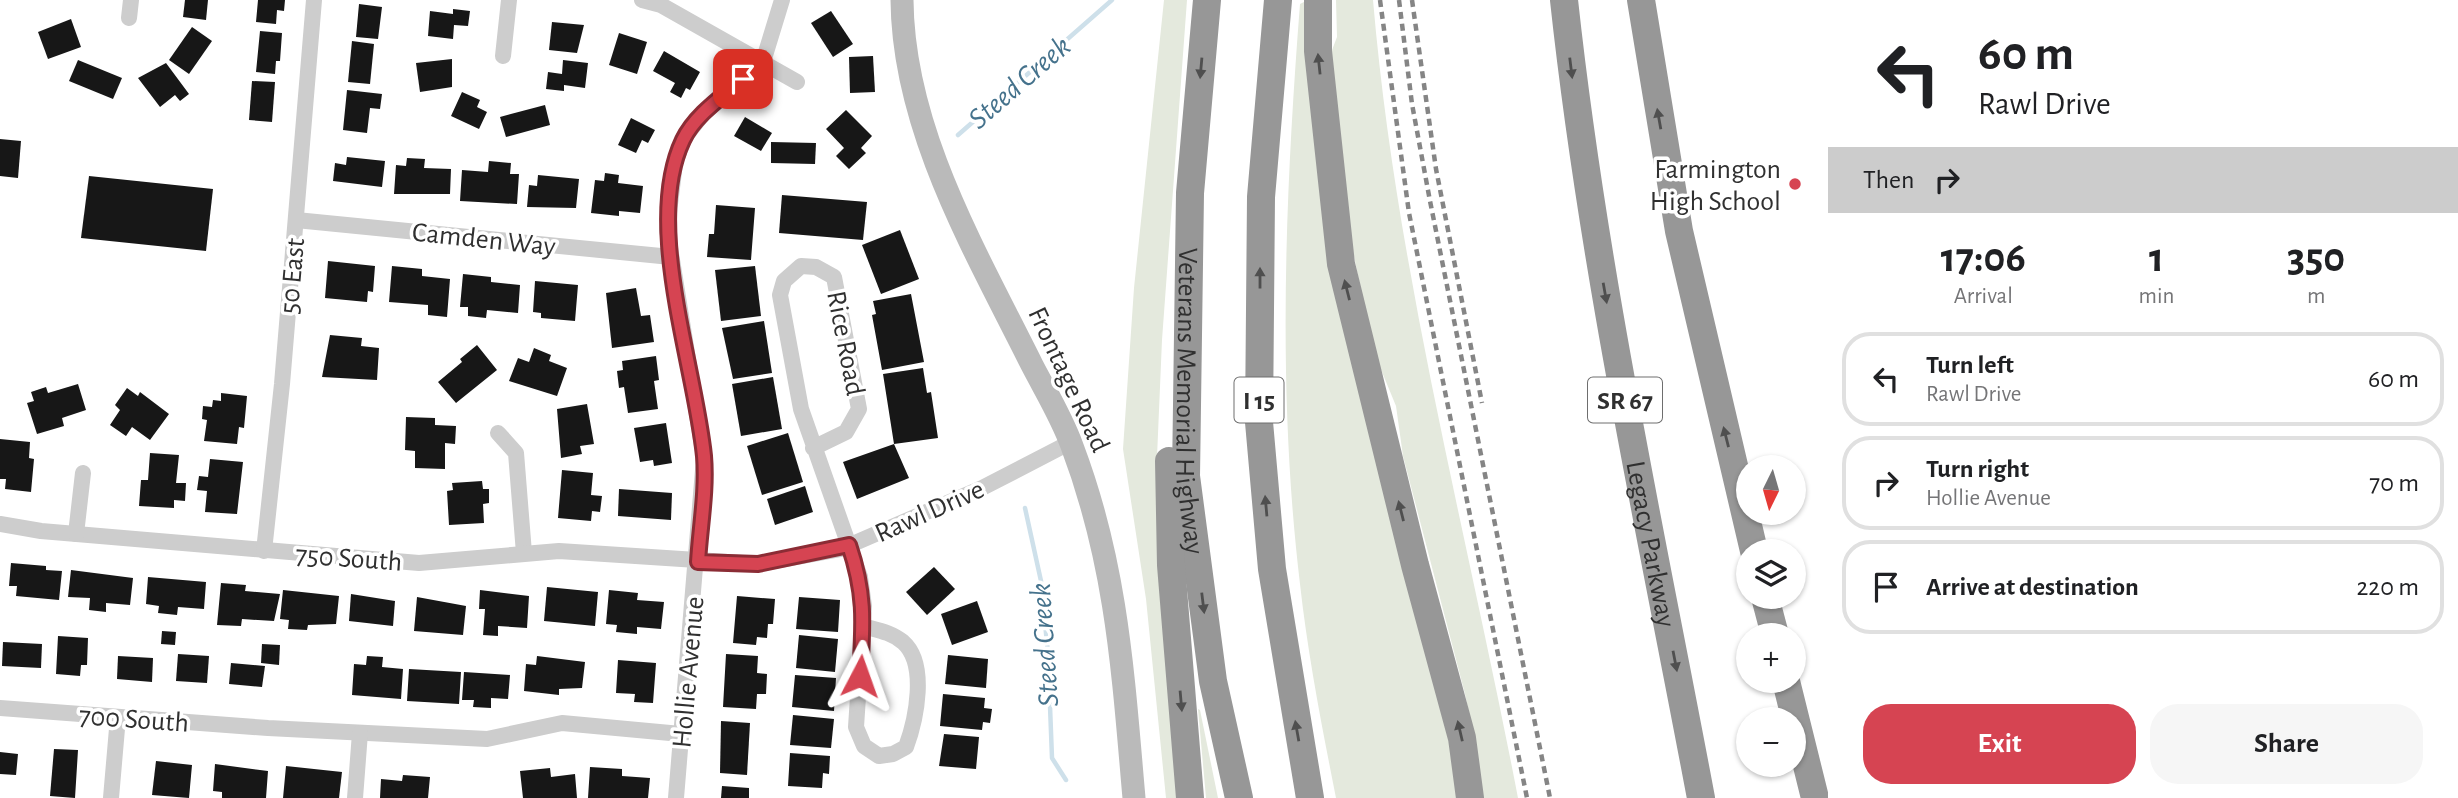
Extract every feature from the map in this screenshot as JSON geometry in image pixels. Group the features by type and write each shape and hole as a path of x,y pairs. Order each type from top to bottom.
{"highway":[{"name":"Veterans Memorial Highway","path":"1207,0 1189,193 1186,476 1213,681 1239,798"},
{"name":"I 15","path":"1278,0 1261,197 1259,422 1272,569 1310,798"},
{"path":"1318,0 1318,51 1340,264 1415,565 1457,714 1470,798"},
{"name":"Legacy Parkway","path":"1564,0 1585,175 1608,309 1701,798"},
{"path":"1641,0 1679,231 1751,539"},
{"path":"1189,193 1168,454 1171,565 1190,798"},
{"path":"1789,693 1815,798"}],"street":[{"path":"130,18 131,0"},
{"name":"50 East","path":"264,551 314,0"},
{"path":"503,56 509,0"},
{"path":"642,0 660,5 797,82"},
{"path":"762,62 782,0"},
{"name":"Frontage Road","path":"902,0 914,85 941,174 971,242 1071,442 1105,549 1118,619 1134,798"},
{"name":"Hollie Avenue","path":"676,798 698,562 704,458 667,229 675,163 684,138 703,114 762,62"},
{"name":"Camden Way","path":"296,220 671,257"},
{"name":"Rice Road","path":"813,448 846,432 859,409 834,277 816,267 801,267 784,281 780,295 801,409 813,448 860,577 863,626 856,727 864,746 878,756 893,754 906,747 913,729 917,679 913,655 905,644 888,633 863,626"},
{"path":"498,433 516,453 524,553"},
{"name":"Rawl Drive","path":"698,562 758,564 849,545 982,488 1071,442"},
{"path":"76,534 83,473"},
{"name":"750 South","path":"0,524 76,534 419,563 559,551 698,562"},
{"name":"700 South","path":"0,708 268,728 487,738 562,723 681,734"},
{"path":"111,798 118,717"},
{"path":"355,798 360,733"}],"shaded area":[{"path":"1164,0 1187,0 1162,340 1157,457 1179,798 1166,798 1146,599 1123,449 1134,288"},
{"path":"1336,0 1373,0 1398,201 1416,301 1518,798 1482,798 1465,694 1403,456 1396,406 1375,355 1343,200 1329,58 1337,37"},
{"path":"1304,2 1403,540 1462,798 1336,798 1303,611 1288,439 1287,221 1300,4"},
{"path":"1198,709 1200,710 1218,798 1206,798"}],"building":[{"path":"185,0 208,0 206,20 183,17"},
{"path":"258,0 285,0 284,11 277,10 276,24 256,22"},
{"path":"359,4 382,7 378,39 356,37"},
{"path":"453,9 470,11 468,26 454,25 453,39 428,36 430,11 453,14"},
{"path":"831,11 853,44 833,57 811,23"},
{"path":"71,19 81,47 48,59 38,32"},
{"path":"552,22 584,25 577,53 549,50"},
{"path":"192,27 212,41 189,74 169,60"},
{"path":"260,31 282,33 280,61 276,61 275,74 256,72"},
{"path":"619,33 647,42 637,74 609,65"},
{"path":"352,41 374,44 370,84 348,82"},
{"path":"664,51 700,72 690,90 686,88 681,98 670,92 675,83 653,71"},
{"path":"873,56 875,92 850,93 849,57"},
{"path":"452,59 452,87 420,92 416,63"},
{"path":"78,60 122,78 113,99 69,81"},
{"path":"563,60 588,63 585,88 564,85 564,91 546,89 548,72 562,74"},
{"path":"166,63 189,94 180,101 175,95 160,107 138,78"},
{"path":"252,81 275,82 272,122 249,120"},
{"path":"347,90 382,94 380,109 370,108 367,133 343,130"},
{"path":"462,92 480,100 477,107 487,112 479,129 451,116"},
{"path":"545,105 550,125 506,137 500,117"},
{"path":"846,110 872,136 861,148 866,153 849,169 836,156 844,148 826,129"},
{"path":"745,117 772,133 761,151 734,136"},
{"path":"631,118 655,130 648,143 642,140 636,153 618,145"},
{"path":"0,139 21,141 18,178 0,176"},
{"path":"771,142 816,143 815,164 771,163"},
{"path":"347,157 385,161 382,187 333,181 335,163 346,165"},
{"path":"407,158 425,159 424,168 451,169 450,194 394,194 396,165 406,166"},
{"path":"489,161 511,163 510,174 519,174 517,204 460,201 462,170 488,172"},
{"path":"605,173 619,175 618,183 643,186 640,213 619,211 619,216 591,213 595,180 604,181"},
{"path":"538,175 579,179 576,208 527,207 529,185 537,186"},
{"path":"89,176 213,189 206,251 81,238"},
{"path":"782,195 867,202 863,240 779,233"},
{"path":"716,205 755,208 751,260 707,257 709,234 714,234"},
{"path":"900,230 919,279 881,294 862,245"},
{"path":"328,261 375,266 373,292 368,291 367,302 325,298"},
{"path":"392,266 422,269 422,276 450,279 447,317 428,315 428,305 389,302"},
{"path":"755,266 761,316 721,321 715,270"},
{"path":"463,274 491,277 491,282 520,285 518,313 487,310 486,318 468,316 468,307 460,307"},
{"path":"535,281 578,285 575,321 541,318 541,313 533,312"},
{"path":"636,288 641,316 650,315 654,342 612,348 606,293"},
{"path":"911,294 924,362 882,370 872,315 876,314 873,301"},
{"path":"764,321 772,373 733,379 722,328"},
{"path":"330,335 362,338 361,346 379,348 377,380 322,377"},
{"path":"477,345 497,370 456,403 438,382"},
{"path":"534,348 551,355 549,361 567,368 557,396 509,381 518,358 529,362"},
{"path":"656,356 659,380 654,381 658,409 628,413 624,387 619,388 617,371 623,370 622,361"},
{"path":"923,368 927,393 931,392 938,438 894,444 883,374"},
{"path":"773,377 782,429 741,436 732,384"},
{"path":"78,384 86,410 62,418 64,426 37,434 27,403 34,401 31,392 46,387 48,393"},
{"path":"127,388 138,396 140,392 169,414 150,440 132,427 126,436 110,425 120,410 115,405"},
{"path":"221,393 247,396 244,428 239,427 237,444 204,441 207,420 202,419 203,406 212,407 213,400 221,401"},
{"path":"587,404 594,444 580,446 582,454 561,458 557,409"},
{"path":"406,417 435,418 435,425 456,426 455,444 445,443 445,469 415,468 415,451 405,450"},
{"path":"666,423 672,463 654,466 653,460 640,462 634,428"},
{"path":"788,433 803,482 762,495 747,446"},
{"path":"0,439 30,442 29,458 34,459 31,492 5,489 6,479 0,479"},
{"path":"894,444 909,478 857,499 843,462"},
{"path":"150,453 179,455 176,483 186,483 185,501 174,500 174,508 139,506 141,480 148,480"},
{"path":"210,459 243,462 237,514 205,512 207,491 197,490 199,476 208,477"},
{"path":"562,470 593,473 591,495 602,496 600,512 592,511 591,521 558,518"},
{"path":"482,481 483,489 489,489 489,503 483,504 484,523 449,525 447,491 453,490 452,483"},
{"path":"805,486 813,512 775,525 767,499"},
{"path":"619,489 672,493 671,520 618,516"},
{"path":"11,563 46,566 46,570 62,571 59,600 16,596 17,586 9,586"},
{"path":"934,567 955,589 927,615 906,592"},
{"path":"71,570 133,578 130,605 106,603 106,612 89,610 90,598 68,597"},
{"path":"148,577 206,582 204,609 178,607 177,615 158,613 159,606 146,604"},
{"path":"221,583 246,585 245,591 280,594 274,621 242,619 241,626 217,625"},
{"path":"547,587 598,592 595,626 544,621"},
{"path":"283,590 339,596 336,624 308,625 307,630 288,629 289,620 280,619"},
{"path":"480,590 529,596 527,628 498,626 498,636 483,635 485,609 479,609"},
{"path":"609,590 638,593 637,600 664,602 661,629 637,627 637,634 616,632 617,625 606,624"},
{"path":"351,594 395,601 393,626 349,621"},
{"path":"737,596 775,599 773,624 768,624 767,638 757,637 756,645 733,643"},
{"path":"417,597 466,606 463,635 414,631"},
{"path":"799,597 840,600 838,632 796,629"},
{"path":"977,601 988,632 952,645 941,614"},
{"path":"162,631 176,632 175,645 161,644"},
{"path":"799,635 838,639 835,672 796,668"},
{"path":"58,636 88,638 87,665 81,665 80,676 56,674"},
{"path":"3,642 42,644 41,668 2,666"},
{"path":"262,644 280,645 279,665 261,663"},
{"path":"178,654 209,656 207,683 176,681"},
{"path":"726,654 758,656 757,673 767,674 766,694 757,694 756,709 723,707"},
{"path":"948,655 988,659 986,688 945,684"},
{"path":"118,656 153,658 152,682 117,679"},
{"path":"367,656 383,657 382,667 403,669 401,699 352,695 354,664 366,665"},
{"path":"537,656 585,662 582,688 559,689 559,695 524,691 526,664 536,665"},
{"path":"618,660 656,663 653,703 634,702 635,694 616,693"},
{"path":"231,663 265,666 262,687 229,684"},
{"path":"409,669 461,672 459,704 407,701"},
{"path":"464,672 510,675 508,699 491,698 491,708 473,707 474,700 462,700"},
{"path":"795,675 836,678 834,711 792,707"},
{"path":"943,694 985,698 984,708 992,709 990,723 983,722 982,730 940,726"},
{"path":"793,715 834,719 831,748 790,745"},
{"path":"721,721 750,723 747,775 720,773"},
{"path":"944,734 979,737 976,769 939,766"},
{"path":"54,749 78,750 75,798 50,796"},
{"path":"0,752 18,754 16,775 0,774"},
{"path":"790,753 830,756 829,774 823,773 822,788 788,786"},
{"path":"156,761 192,765 189,798 152,795"},
{"path":"215,764 268,771 266,798 222,798 222,792 213,791"},
{"path":"286,766 342,772 339,798 283,798"},
{"path":"590,767 622,769 622,776 650,778 648,798 588,798"},
{"path":"550,768 551,777 575,774 577,798 523,798 520,771"},
{"path":"403,775 430,777 428,798 380,798 381,779 402,781"},
{"path":"722,786 749,788 749,798 721,798"}],"waterway":[{"name":"Steed Creek","path":"958,135 1112,0"},
{"name":"Steed Creek","path":"1025,508 1041,581 1048,654 1052,758 1066,780"}],"railway":[{"path":"1380,0 1409,213 1527,798"},
{"path":"1399,0 1412,104 1430,201 1550,798"},
{"path":"1412,0 1436,169 1482,403"}],"place":[{"name":"Farmington High School","path":"1795,184"}],"route":[{"path":"743,79 703,114 684,138 675,163 667,229 704,458 698,562 758,564 841,549 849,545 860,577 864,606 860,676"}]}
